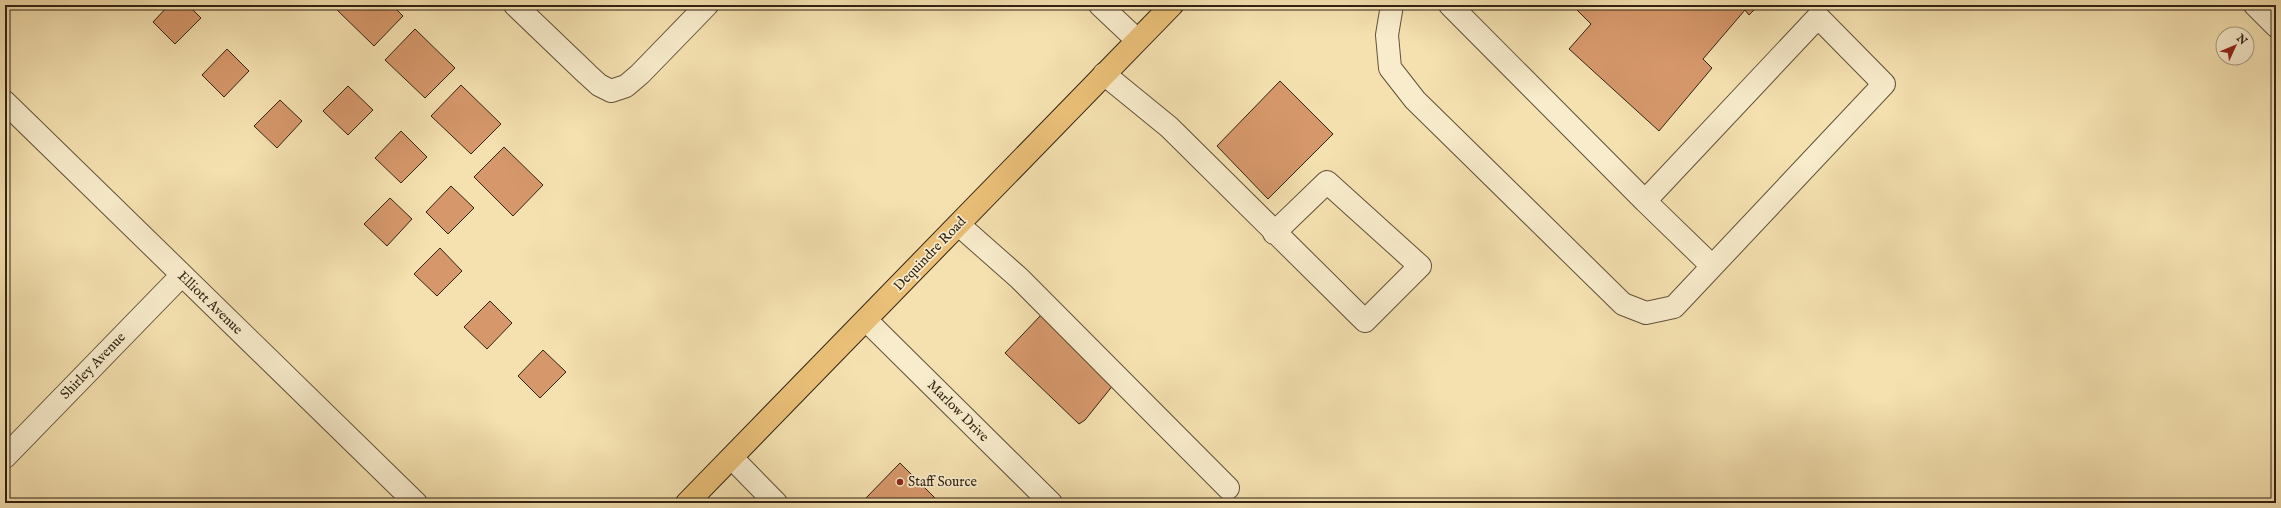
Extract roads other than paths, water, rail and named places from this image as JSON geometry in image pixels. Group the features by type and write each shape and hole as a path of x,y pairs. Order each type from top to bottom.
{"main road":[{"name":"Dequindre Road","path":"688,503 1172,5"}],"street":[{"path":"515,5 599,85 611,91 626,86 640,74 707,5"},
{"path":"1100,5 1137,40"},
{"path":"1392,5 1387,35 1390,68 1415,100 1623,304 1646,313 1674,307 1884,84 1818,18 1645,201"},
{"path":"1450,5 1645,201 1712,266"},
{"path":"2255,5 2276,26"},
{"path":"1104,74 1168,127 1274,233 1365,320 1420,266 1327,182 1274,233"},
{"name":"Elliott Avenue","path":"5,102 416,503"},
{"path":"959,225 1019,278 1228,488"},
{"name":"Shirley Avenue","path":"5,456 182,275"},
{"name":"Marlow Drive","path":"866,320 1051,503"},
{"path":"732,458 776,503"}],"place":[{"name":"Staff Source","path":"900,482"}]}
